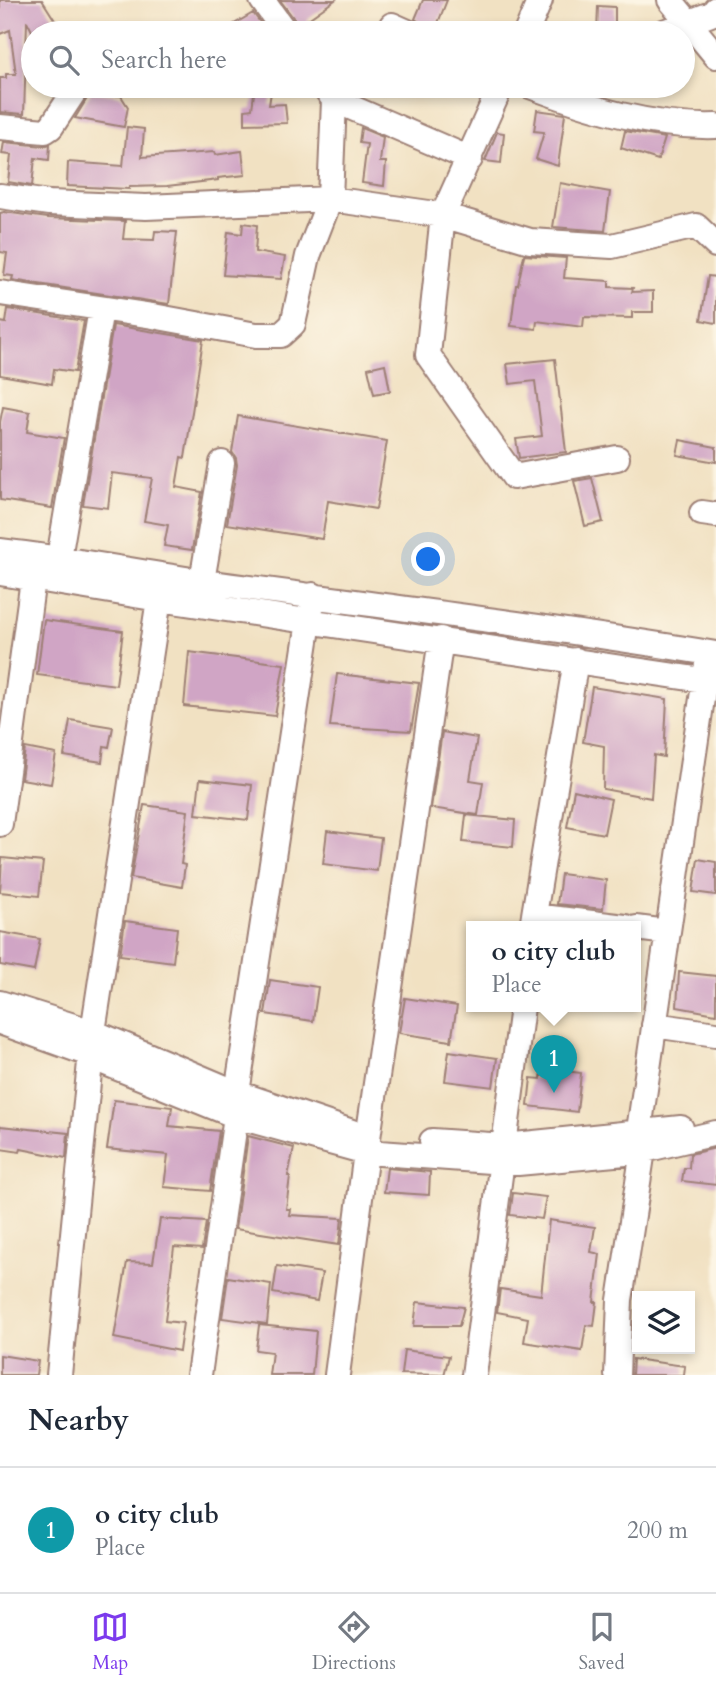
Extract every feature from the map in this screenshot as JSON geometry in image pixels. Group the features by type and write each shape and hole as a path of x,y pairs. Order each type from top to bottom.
{"street":[{"path":"262,0 277,21"},
{"path":"531,21 540,0"},
{"path":"670,0 687,21"},
{"path":"691,21 716,11 712,52"},
{"path":"695,31 712,52"},
{"path":"0,127 45,131 51,127 70,98"},
{"path":"0,292 256,335 281,335 293,324 309,256 330,199 329,98"},
{"path":"340,98 470,159"},
{"path":"496,98 443,215 428,355 514,477 617,458"},
{"path":"561,98 637,119 716,126"},
{"path":"0,196 49,202 146,207 330,199 443,215 530,241 611,246 696,226 716,245"},
{"path":"60,558 101,309"},
{"path":"202,581 222,463"},
{"path":"0,551 571,630 712,654 712,685 620,1300 617,1375"},
{"path":"18,576 583,661 712,685"},
{"path":"0,718 18,576"},
{"path":"0,824 18,576"},
{"path":"199,1375 319,596"},
{"path":"59,1375 98,1047 166,600"},
{"path":"337,1375 375,1145 444,640"},
{"path":"540,921 583,661"},
{"path":"661,1026 667,932 712,685"},
{"path":"641,929 667,932"},
{"path":"0,1003 98,1047 242,1106 375,1145 511,1154 716,1133"},
{"path":"511,1154 522,1012"},
{"path":"474,1375 536,1012"},
{"path":"0,1022 98,1047"},
{"path":"661,1026 716,1034"},
{"path":"643,1141 716,1124"}],"building":[{"path":"0,0 42,0 55,21 21,21 21,98 25,98 24,114 0,112 0,78 6,78 6,74 16,74 10,30 0,34"},
{"path":"280,0 335,0 308,21 296,21"},
{"path":"423,0 447,0 439,21 415,19"},
{"path":"598,6 615,7 615,21 597,21"},
{"path":"253,13 259,21 239,21"},
{"path":"87,98 122,98 128,107 124,127 75,118"},
{"path":"253,98 270,98 269,105 285,104 287,123 245,124 245,110 252,109"},
{"path":"537,110 565,114 558,166 536,159 544,132 534,131"},
{"path":"127,127 144,129 142,157 214,152 215,155 242,151 245,175 129,189 67,186 68,162 123,166"},
{"path":"361,128 383,137 380,162 386,162 384,186 362,183 367,144 359,143"},
{"path":"625,131 665,138 658,160 621,148"},
{"path":"497,132 504,133 501,163 485,161"},
{"path":"4,142 44,146 50,144 49,160 35,158 32,186 8,182 11,155 2,154"},
{"path":"560,183 610,192 605,231 553,227"},
{"path":"0,213 48,218 125,221 123,239 154,240 155,231 177,232 169,304 12,280 13,276 4,275 7,253 0,252"},
{"path":"243,223 257,225 255,252 285,257 281,279 223,275 228,232 242,234"},
{"path":"524,255 566,258 564,278 609,281 609,287 633,288 632,292 653,291 653,312 632,312 632,318 584,317 583,327 537,321 536,329 511,326 516,285"},
{"path":"708,276 716,277 716,323 701,320"},
{"path":"8,309 84,321 75,372 54,369 52,384 0,375 0,322 6,323"},
{"path":"113,325 203,340 185,458 181,457 176,487 202,492 192,550 164,546 168,525 144,521 152,478 112,473 108,508 83,505"},
{"path":"555,359 566,452 519,458 516,439 542,436 535,381 510,384 507,364"},
{"path":"385,364 390,391 374,394 368,368"},
{"path":"3,407 30,412 27,432 64,438 52,508 0,500 0,422"},
{"path":"238,416 387,441 376,509 328,501 322,539 227,524 237,465 232,452"},
{"path":"680,440 716,447 716,462 677,455"},
{"path":"592,478 603,522 585,526 574,481"},
{"path":"44,620 123,631 116,685 37,675"},
{"path":"189,652 284,664 275,716 184,706"},
{"path":"337,674 419,683 411,731 330,726"},
{"path":"592,687 667,699 664,757 654,755 651,798 603,789 604,746 583,742"},
{"path":"70,720 113,727 109,747 104,746 102,762 64,756"},
{"path":"442,732 477,738 470,780 483,782 478,815 431,808"},
{"path":"25,748 56,754 51,784 21,779"},
{"path":"200,779 252,785 248,820 196,814"},
{"path":"574,790 611,799 604,834 567,827"},
{"path":"144,805 188,811 181,864 185,865 182,887 131,878"},
{"path":"466,815 515,820 513,847 463,842"},
{"path":"327,831 381,838 377,871 323,864"},
{"path":"2,858 43,862 39,896 0,892"},
{"path":"698,859 716,862 716,895 693,892"},
{"path":"561,874 606,880 603,909 557,904"},
{"path":"125,921 177,928 173,962 120,955"},
{"path":"0,932 40,939 34,971 0,965"},
{"path":"679,972 716,976 716,1014 677,1007"},
{"path":"270,980 318,987 313,1021 265,1014"},
{"path":"405,998 457,1006 451,1041 399,1033"},
{"path":"449,1051 497,1058 493,1087 445,1081"},
{"path":"542,1068 581,1073 577,1112 528,1106 531,1078 541,1079"},
{"path":"114,1100 172,1107 169,1126 219,1131 210,1191 164,1187 168,1155 107,1149"},
{"path":"0,1126 68,1133 66,1158 21,1149 20,1152 0,1149"},
{"path":"248,1136 294,1148 288,1176 286,1209 290,1209 289,1215 342,1218 339,1245 235,1229"},
{"path":"716,1148 716,1185 682,1181 684,1168 689,1168 690,1154"},
{"path":"387,1168 430,1172 429,1195 384,1192"},
{"path":"513,1193 546,1197 542,1219 510,1215"},
{"path":"160,1219 206,1222 202,1249 174,1247 165,1321 183,1323 179,1351 114,1338 127,1262 153,1263"},
{"path":"549,1220 595,1227 591,1252 600,1254 594,1302 597,1302 594,1326 586,1325 582,1351 524,1342 528,1318 497,1312 500,1289 541,1295"},
{"path":"277,1266 322,1273 317,1301 273,1293"},
{"path":"228,1277 271,1284 267,1324 222,1318"},
{"path":"417,1302 464,1307 459,1326 414,1326"},
{"path":"259,1325 316,1331 312,1375 269,1375 272,1352 256,1350"},
{"path":"404,1350 449,1356 444,1375 401,1374"},
{"path":"0,1355 38,1361 36,1375 0,1375"},
{"path":"633,1359 685,1366 684,1375 632,1375"}],"place":[{"name":"o city club","path":"554,1093"}]}
